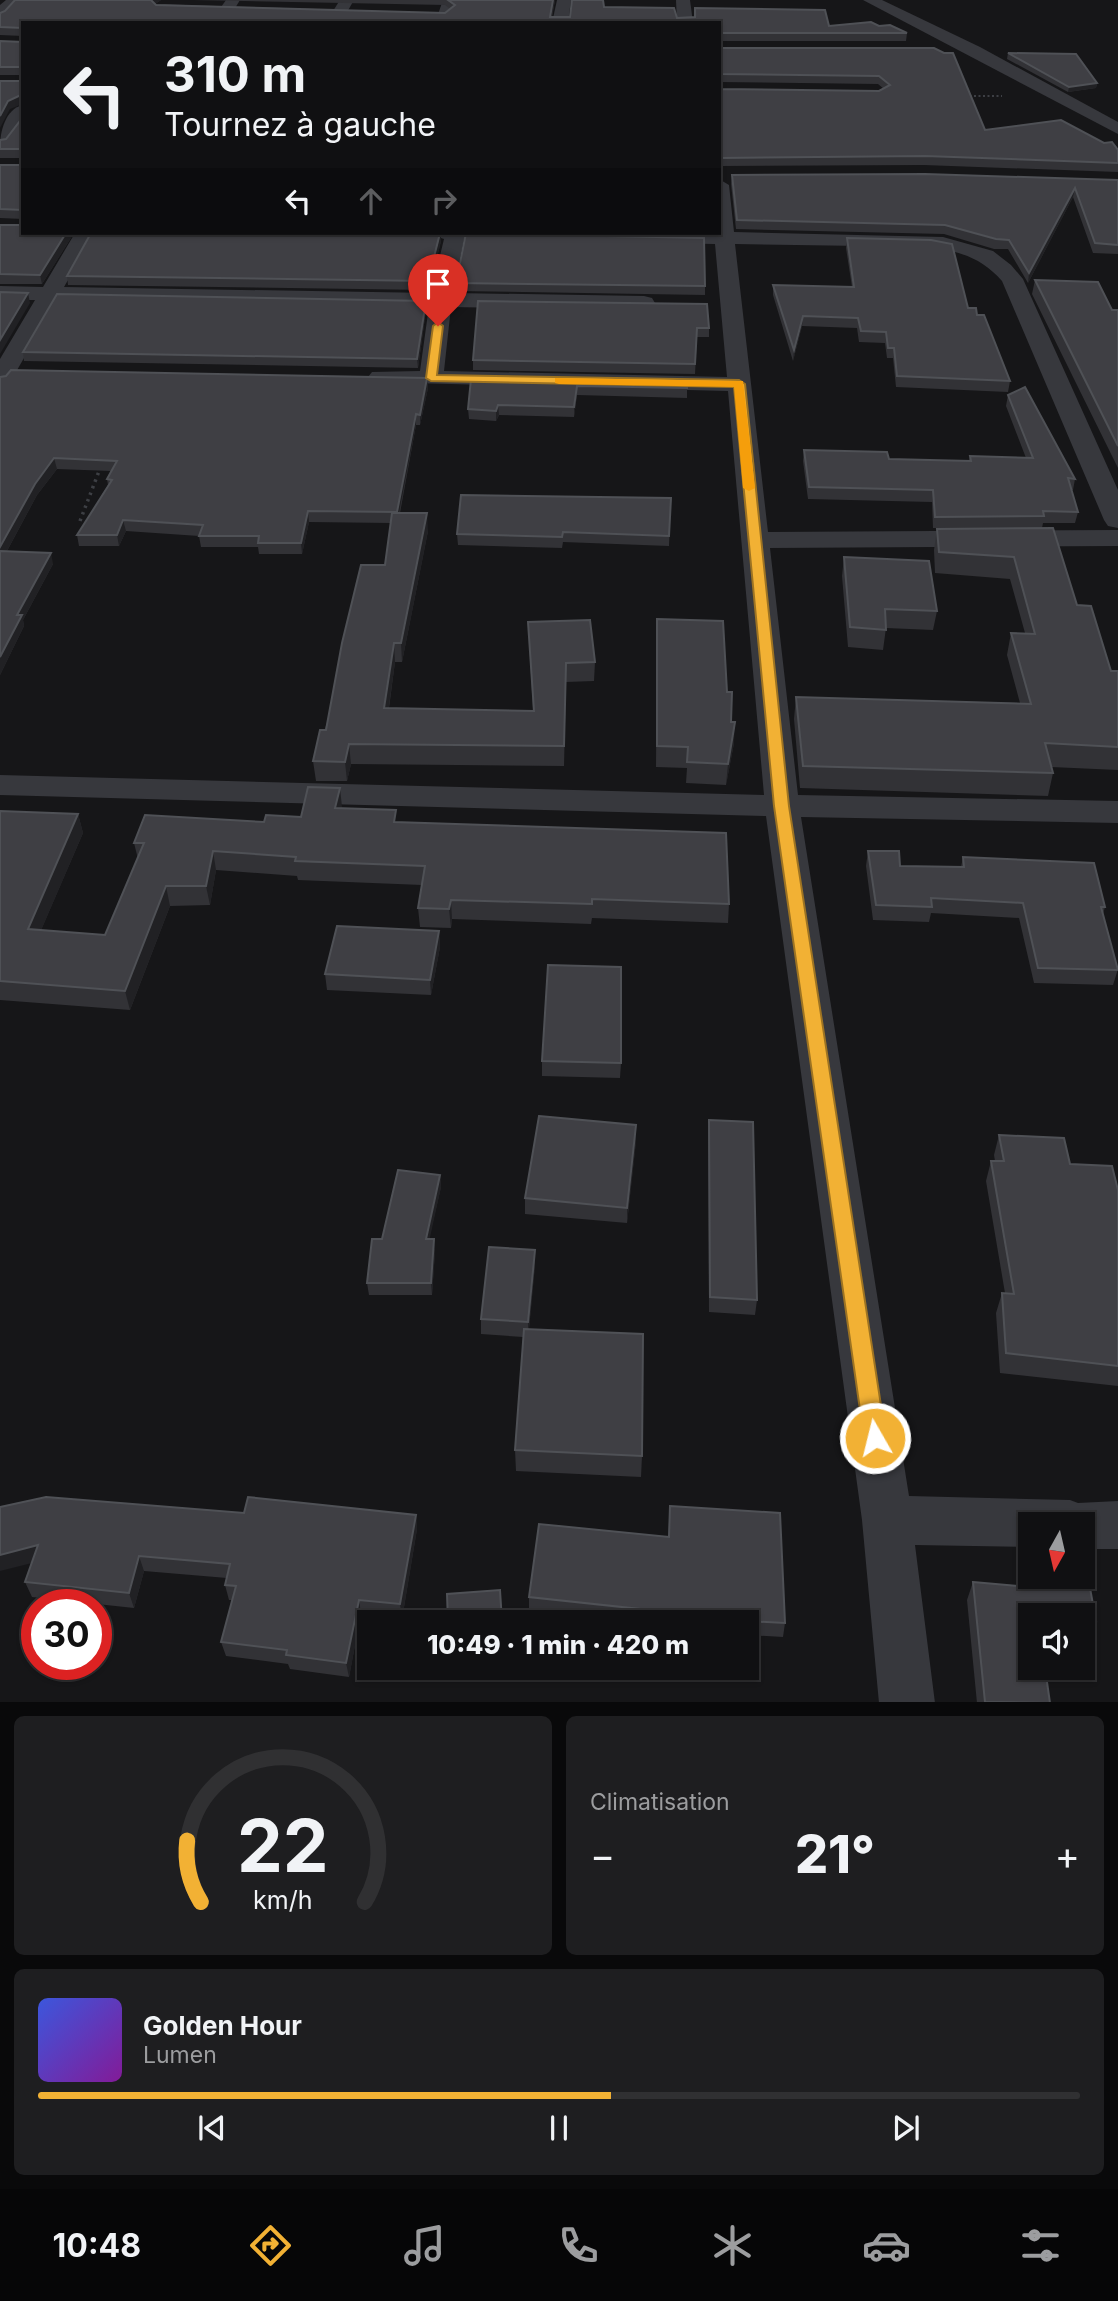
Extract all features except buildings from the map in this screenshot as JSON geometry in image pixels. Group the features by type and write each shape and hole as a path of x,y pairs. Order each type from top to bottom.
{"street":[{"path":"0,14 14,0"},
{"path":"560,21 564,0"},
{"path":"683,0 685,21"},
{"path":"870,0 974,50 1118,129"},
{"path":"223,10 252,9"},
{"path":"934,49 974,50"},
{"path":"0,142 16,123 13,114"},
{"path":"730,180 724,237 782,806 887,1520 907,1702"},
{"path":"3,375 84,235"},
{"path":"431,378 441,299 455,235"},
{"path":"590,235 930,241 957,245 999,262 1012,279 1118,520"},
{"path":"0,293 662,304"},
{"path":"704,304 731,305"},
{"path":"3,375 31,371"},
{"path":"364,377 739,384"},
{"path":"755,540 1118,538"},
{"path":"0,785 782,806 1118,812"},
{"path":"887,1520 1018,1523"},
{"path":"1096,1525 1118,1525"}],"path":[{"path":"956,96 1052,94"},
{"path":"80,521 103,460"}],"slow traffic":[{"path":"559,380 739,384 749,488"}],"route":[{"path":"438,326 431,378 739,384 782,806 875,1438"}]}
